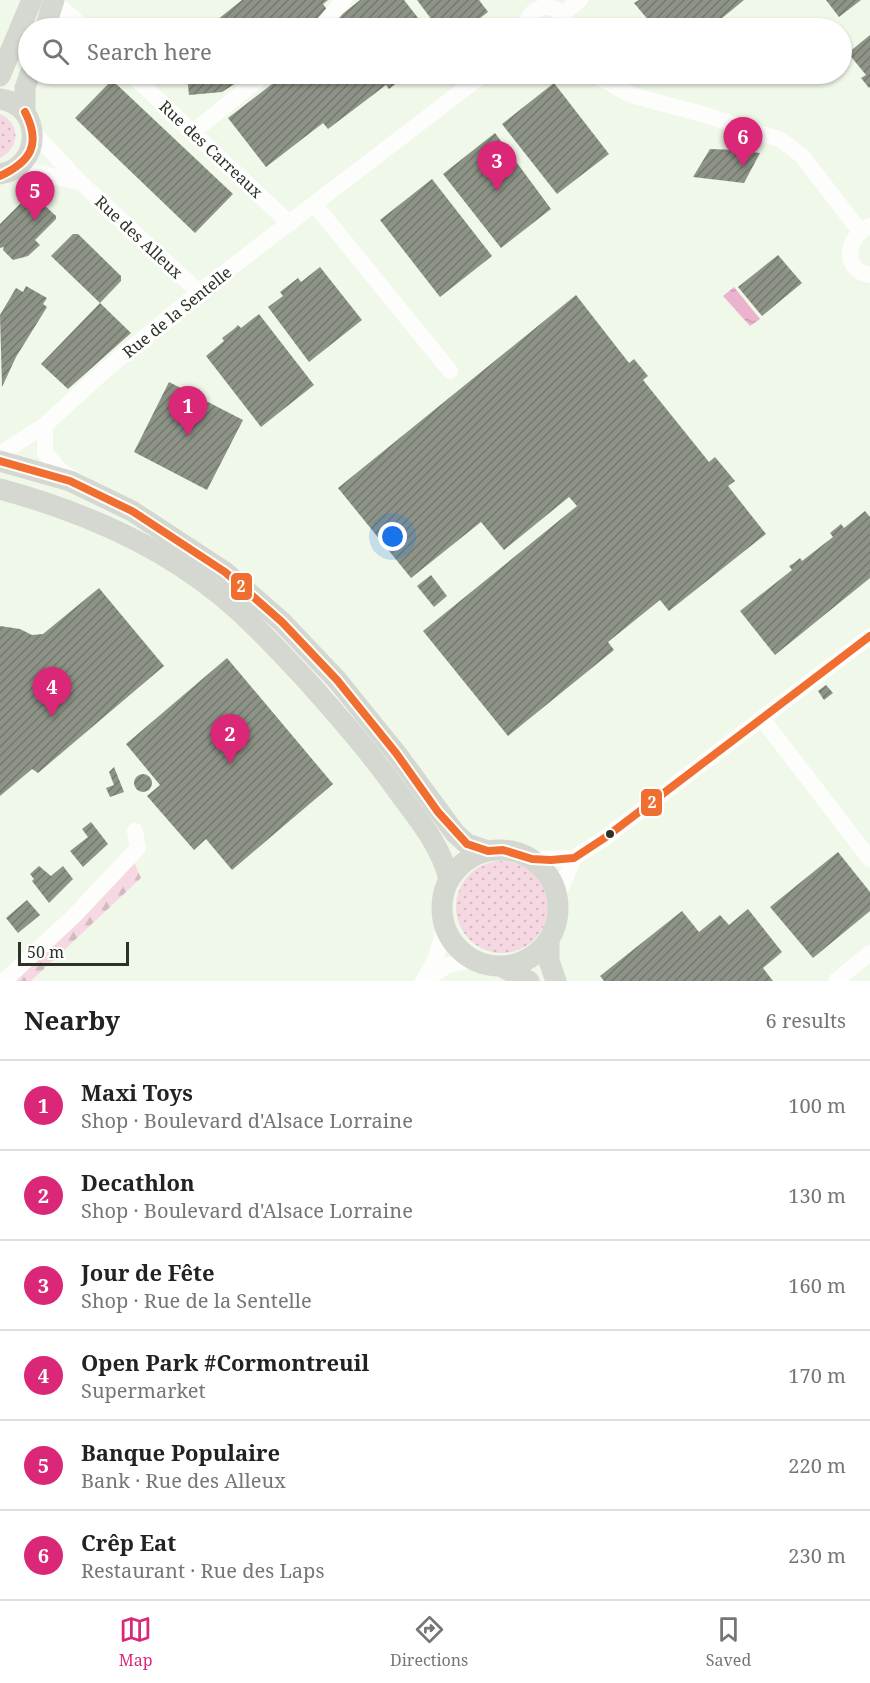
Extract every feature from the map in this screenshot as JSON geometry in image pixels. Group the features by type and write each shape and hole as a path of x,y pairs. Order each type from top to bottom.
{"main road":[{"path":"24,18 32,0"},
{"path":"48,18 54,0"},
{"path":"0,76 18,33"},
{"path":"5,173 30,152 26,84"},
{"path":"0,99 17,105 29,122"},
{"path":"0,461 70,481 132,511 225,572 282,622 337,680 396,753 455,833 467,844 489,851 518,853 532,859 543,870 557,897 558,912 549,940 549,962 556,981"},
{"path":"0,489 43,501 117,532 166,558 220,595 270,640 380,766 436,845 445,863 449,879"},
{"path":"489,851 473,856 459,866 449,879 441,907 445,928 461,952 473,960 502,967 529,981"},
{"path":"502,967 520,963 536,954 549,940"}],"street":[{"path":"54,0 73,18"},
{"path":"329,18 344,0"},
{"path":"567,18 580,0"},
{"path":"529,5 547,6 561,18"},
{"name":"Rue des Carreaux","path":"142,84 290,224"},
{"path":"192,132 252,84"},
{"name":"Rue de la Sentelle","path":"0,454 45,425 103,372 199,292 471,84"},
{"path":"611,84 631,95 709,116 781,140 802,156 865,228 851,241 849,254 854,266 870,274"},
{"name":"Rue des Alleux","path":"29,122 80,182 199,292"},
{"name":"Rue des Alleux","path":"5,173 80,182"},
{"path":"315,205 450,371"},
{"path":"45,425 45,453 60,471 132,511"},
{"path":"532,859 574,858 606,837 763,720 870,636"},
{"path":"763,720 870,859"},
{"path":"4,981 74,916 138,848 135,831"},
{"path":"557,897 574,858"},
{"path":"424,980 435,960 445,928"},
{"path":"836,981 870,953"},
{"path":"424,980 448,965 473,960"}],"green space":[{"path":"0,114 12,123 15,136 7,154 0,158"},
{"path":"133,860 141,878 31,981 13,981"},
{"path":"493,861 511,861 528,868 541,881 548,898 548,916 541,933 528,946 511,953 493,953 476,946 463,933 456,916 456,898 463,881 476,868"}],"water":[{"path":"734,287 760,319 750,326 723,296"}],"building":[{"path":"242,0 328,0 323,4 328,11 319,18 220,18"},
{"path":"360,0 404,0 418,18 338,18"},
{"path":"417,0 479,0 488,12 480,18 430,18"},
{"path":"639,0 744,0 722,18 647,18 634,3"},
{"path":"826,0 861,0 839,17"},
{"path":"870,35 869,88 861,78 866,75 852,58 852,50"},
{"path":"108,84 116,84 233,194 195,233 75,118"},
{"path":"188,84 235,84 222,92 189,95"},
{"path":"272,84 395,84 389,89 386,85 328,129 323,123 266,167 228,118"},
{"path":"555,84 609,154 557,194 502,124"},
{"path":"495,133 551,209 501,248 443,174"},
{"path":"710,149 760,153 744,183 693,177"},
{"path":"432,179 492,256 440,297 380,220"},
{"path":"22,202 25,205 34,202 38,205 41,202 56,216 56,219 35,240 40,245 28,256 13,260 3,250 4,247 0,248 0,224"},
{"path":"73,234 78,234 121,276 121,281 100,303 51,256"},
{"path":"778,255 802,283 762,316 738,287"},
{"path":"320,267 362,320 309,362 268,307 283,296 280,292 298,278 301,282"},
{"path":"26,286 47,298 43,304 47,307 16,357 2,387 0,315 16,288 23,292"},
{"path":"576,295 629,363 634,359 648,376 643,380 709,462 715,457 735,481 728,486 766,534 669,611 660,600 608,642 614,650 508,736 423,631 577,506 569,497 504,550 481,522 411,578 338,488"},
{"path":"100,303 131,333 68,389 41,364"},
{"path":"259,314 314,385 261,427 206,356 238,325 241,328"},
{"path":"169,382 243,420 207,490 134,452"},
{"path":"865,511 870,517 870,578 775,655 740,611 792,570 789,566 800,558 802,561 833,537 830,533 841,524 844,528"},
{"path":"431,575 447,596 434,607 417,586"},
{"path":"99,588 164,666 38,773 32,769 0,796 0,626 20,629 32,635 43,634"},
{"path":"227,658 333,784 232,870 206,839 194,850 147,796 160,785 126,744"},
{"path":"826,685 833,693 824,700 818,691"},
{"path":"114,767 124,792 110,797 106,788 114,785 109,772"},
{"path":"139,774 147,774 152,779 150,790 139,792 134,787 134,779"},
{"path":"91,822 108,844 83,867 70,851 88,837 82,829"},
{"path":"838,852 870,892 870,911 813,958 770,907"},
{"path":"39,866 51,876 63,866 73,879 49,903 32,881 34,879 30,874"},
{"path":"27,900 40,915 18,933 6,918"},
{"path":"748,909 782,952 763,968 773,981 604,981 600,976 682,911 699,932 720,915 729,925"}],"transit line":[{"name":"2","path":"0,176 19,165 30,151 32,134 25,112"},
{"name":"2","path":"0,461 70,481 132,511 225,572 282,622 337,680 396,753 438,812 467,844 488,851 503,850 532,859 574,858 606,837 870,636"}],"place":[{"name":"Crêp Eat","path":"743,167"},
{"name":"Jour de Fête","path":"497,191"},
{"name":"Banque Populaire","path":"35,221"},
{"name":"Maxi Toys","path":"188,436"},
{"name":"Open Park #Cormontreuil","path":"52,717"},
{"name":"Decathlon","path":"230,764"}]}
